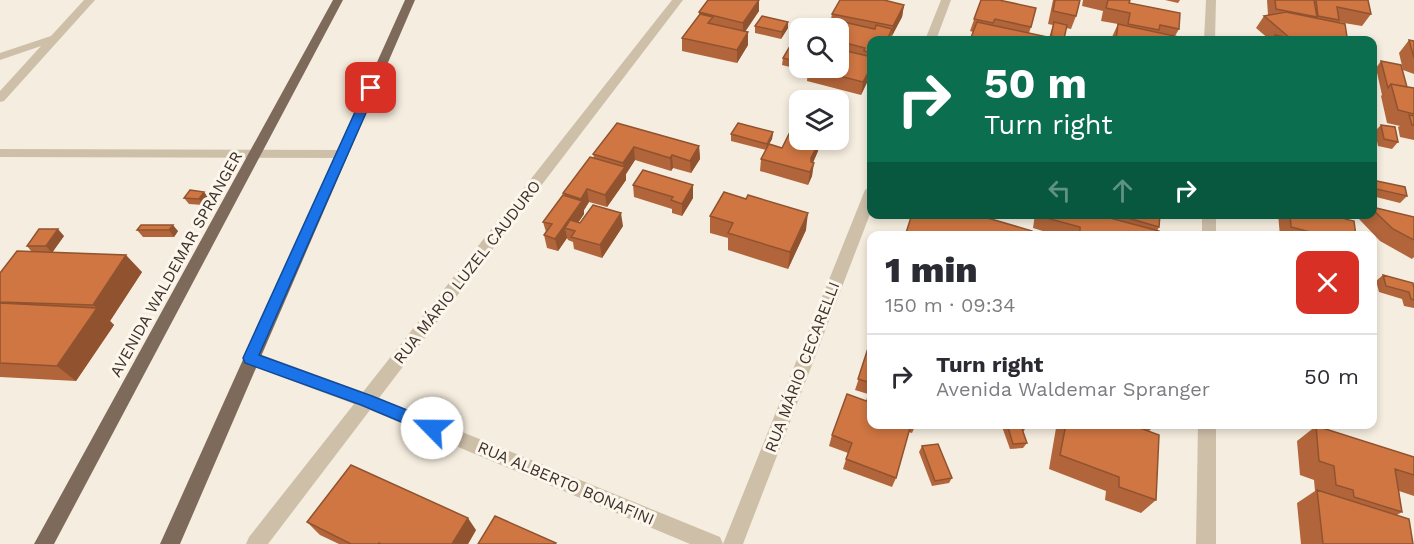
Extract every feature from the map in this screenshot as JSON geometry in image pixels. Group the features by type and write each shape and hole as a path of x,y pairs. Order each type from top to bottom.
{"main road":[{"name":"AVENIDA WALDEMAR SPRANGER","path":"44,544 338,0"},
{"path":"170,544 410,0"}],"street":[{"path":"0,98 90,0"},
{"name":"RUA MÁRIO LUZEL CAUDURO","path":"256,544 678,0"},
{"path":"932,36 946,0"},
{"path":"1210,0 1210,36"},
{"path":"0,57 54,38"},
{"path":"0,153 342,154"},
{"name":"RUA MÁRIO CECARELLI","path":"733,544 867,203"},
{"name":"RUA ALBERTO BONAFINI","path":"251,358 367,401 713,544"},
{"path":"1206,544 1207,429"}],"building":[{"path":"708,0 759,0 743,23 699,12"},
{"path":"840,0 884,0 904,5 893,26 832,14"},
{"path":"981,0 999,0 1036,8 1031,27 995,19 993,23 974,19"},
{"path":"1055,0 1080,0 1076,16 1053,11"},
{"path":"1108,0 1130,0 1129,3 1180,13 1179,29 1160,25 1159,30 1128,24 1130,13 1106,8"},
{"path":"1275,0 1314,0 1317,17 1276,9"},
{"path":"1316,0 1368,0 1371,14 1337,7 1339,20 1318,16"},
{"path":"1286,12 1345,24 1347,36 1288,36 1264,16"},
{"path":"700,14 713,17 708,23 748,32 737,50 682,38"},
{"path":"762,16 788,22 782,32 755,26"},
{"path":"977,22 1043,36 972,36"},
{"path":"1054,22 1067,25 1065,36 1051,36"},
{"path":"849,23 875,29 876,25 892,29 889,36 867,36 867,52 864,51 865,48 849,44"},
{"path":"1118,24 1174,36 1116,36"},
{"path":"1409,40 1414,41 1414,58"},
{"path":"789,48 789,60 783,58"},
{"path":"849,52 867,56 867,74 863,82 847,78"},
{"path":"1381,61 1401,65 1407,87 1391,84 1388,88"},
{"path":"1391,84 1414,88 1414,114 1398,110"},
{"path":"1409,115 1414,116 1414,125 1412,125"},
{"path":"617,123 699,146 690,161 672,155 670,158 634,147 623,163 593,154"},
{"path":"738,123 773,132 767,144 731,134"},
{"path":"1381,125 1395,127 1398,142 1384,139"},
{"path":"789,134 789,150 815,150 811,158 811,162 814,163 810,172 761,159 769,144 782,148"},
{"path":"590,157 625,167 605,195 587,189 581,199 563,193"},
{"path":"643,170 693,185 682,204 671,200 673,197 633,185"},
{"path":"1377,181 1405,187 1407,196 1377,189"},
{"path":"190,190 204,192 199,199 184,198"},
{"path":"724,192 746,199 748,195 808,213 790,252 728,233 733,223 710,216"},
{"path":"563,195 582,201 555,239 544,235 552,224 543,222"},
{"path":"593,205 621,213 600,245 571,237 575,231 565,228 570,220 580,223"},
{"path":"1377,208 1414,217 1414,240 1393,229 1377,214"},
{"path":"910,219 991,219 1032,231 907,231"},
{"path":"1050,219 1114,219 1159,231 1080,231 1080,227"},
{"path":"1131,219 1160,219 1159,227"},
{"path":"1290,219 1345,219 1354,221 1355,231 1306,231 1291,227"},
{"path":"141,225 173,225 169,230 137,230"},
{"path":"39,229 58,229 46,246 27,246"},
{"path":"17,251 126,255 93,305 0,302 0,273"},
{"path":"1383,275 1413,283 1414,300 1411,299 1409,292 1386,286"},
{"path":"0,303 97,308 57,366 0,363"},
{"path":"867,351 867,382 858,379"},
{"path":"847,394 867,401 867,429 910,429 896,478 846,459 852,443 832,435"},
{"path":"1008,429 1022,429 1027,443 1013,444"},
{"path":"1065,429 1143,429 1159,435 1156,500 1119,487 1119,477 1060,455"},
{"path":"1316,429 1325,429 1414,457 1414,475 1395,469 1402,512 1354,497 1353,490 1336,485 1334,466 1319,461"},
{"path":"938,444 952,478 935,481 922,446"},
{"path":"351,465 468,518 452,544 351,544 307,522"},
{"path":"1317,490 1409,519 1413,544 1323,544"},
{"path":"495,516 556,543 478,544"}],"route":[{"path":"371,88 251,358 432,428"}]}
